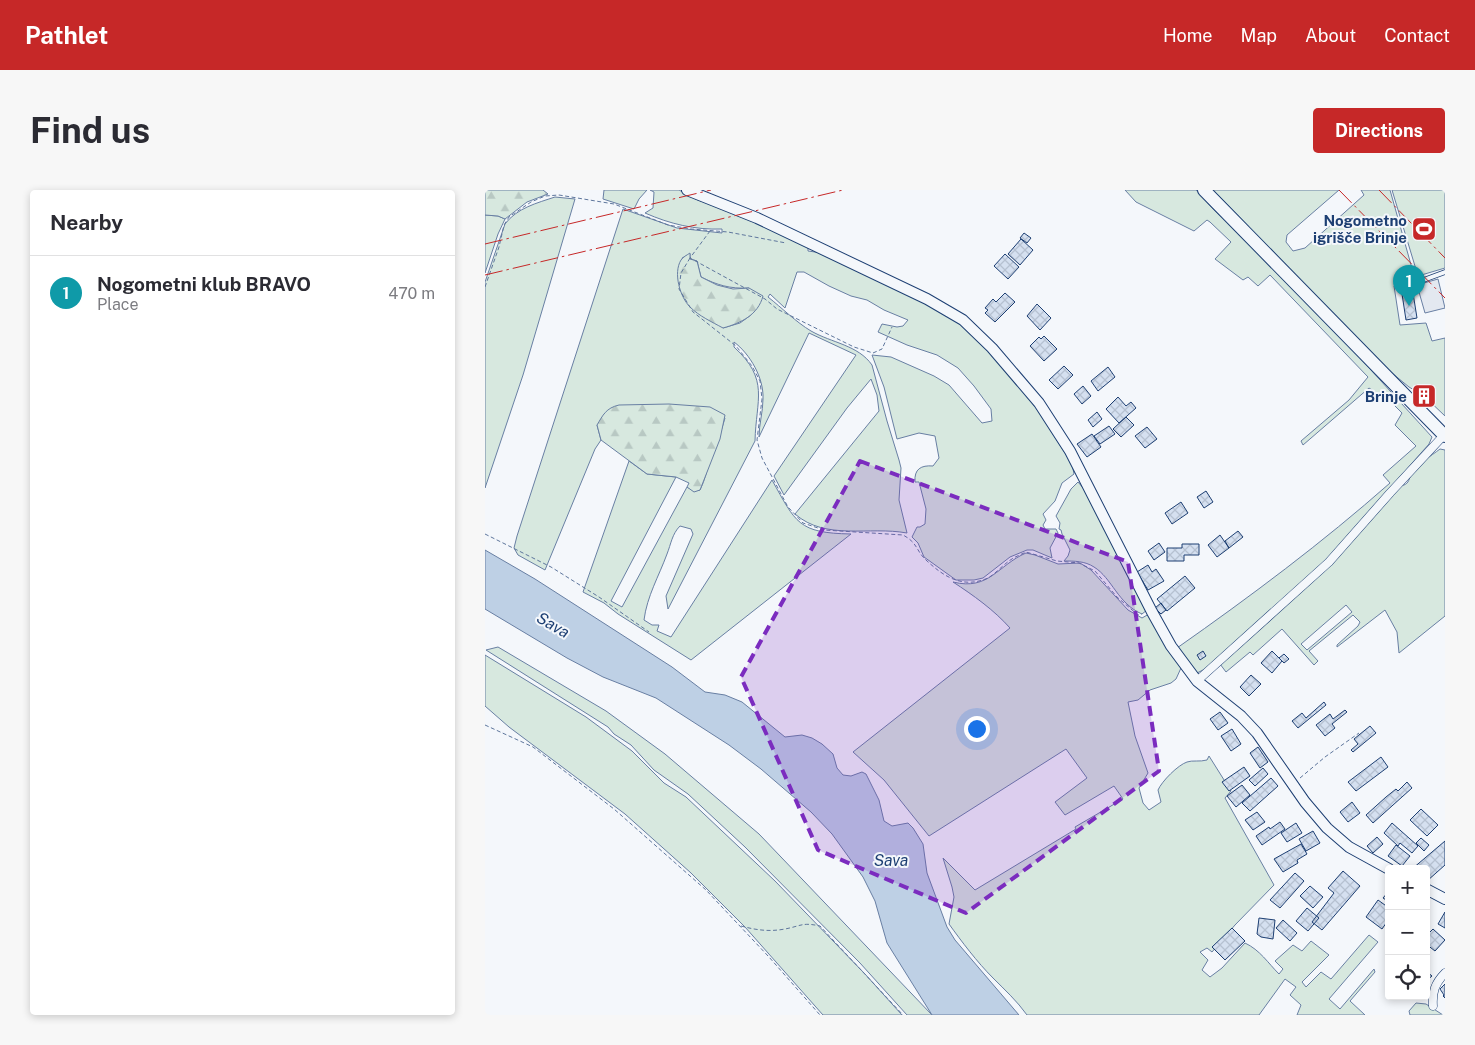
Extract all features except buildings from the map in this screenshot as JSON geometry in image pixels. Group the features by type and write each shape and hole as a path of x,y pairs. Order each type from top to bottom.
{"main road":[{"path":"1204,190 1445,435"}],"street":[{"path":"687,190 757,218 927,299 963,320 992,348 1039,403 1070,450 1152,612 1171,646 1197,681 1241,716 1257,733 1305,802 1327,828 1349,847 1385,867"},
{"path":"1197,681 1329,562 1445,435"},
{"path":"1430,891 1445,899"},
{"path":"1433,1006 1432,995 1437,982 1445,973"}],"lane":[{"path":"1410,285 1445,272"}],"path":[{"path":"485,287 499,247 503,225 509,217 531,202 545,196 559,195 614,204 668,225 691,230 728,232 794,244 799,238"},
{"path":"711,231 681,273 679,289 693,312 736,346 752,366 760,381 762,399 757,440 762,458 788,507 803,523 824,530 903,536 917,546 924,558 955,582 971,582 988,577 1010,560 1026,552 1057,561 1079,563 1095,571 1117,596 1138,615 1152,612"},
{"path":"690,258 765,299 777,309 854,347 873,353 882,349 892,327"},
{"path":"485,534 551,567 599,596 649,632"},
{"path":"485,725 533,747 581,782 668,855 706,890 820,1015"},
{"path":"1293,784 1311,768 1359,733"},
{"path":"740,926 759,931 785,929 807,923 820,926 903,1015"}],"highlighted area":[{"path":"860,461 1128,562 1159,771 966,913 818,850 741,677"}],"green space":[{"path":"485,190 543,190 548,194 527,202 505,219 498,216 485,215"},
{"path":"604,190 647,190 639,199 634,209 603,199"},
{"path":"650,190 679,190 698,200 741,214 808,247 808,251 822,253 936,307 967,329 1016,381 1039,412 1072,464 1074,474 1062,483 1055,501 1043,514 1046,520 1043,525 1045,529 1056,529 1058,533 1050,548 1052,558 1033,550 1027,550 1010,557 983,578 956,580 924,557 918,543 912,537 917,527 925,524 926,509 919,482 915,482 915,478 919,469 925,466 933,466 939,458 935,436 919,433 897,439 884,387 872,355 891,357 934,376 949,385 982,423 992,421 991,409 958,368 937,355 907,345 878,332 882,324 897,327 903,326 908,320 884,310 867,300 851,296 829,286 804,272 797,272 785,308 770,294 768,297 811,331 860,353 872,365 901,468 899,500 907,533 834,530 807,522 795,514 879,411 877,395 871,379 847,408 784,495 774,476 856,355 809,333 759,437 763,404 761,383 755,367 734,342 734,347 753,370 757,380 758,402 755,441 668,609 666,596 693,534 691,529 680,526 675,532 650,594 644,620 652,625 659,625 657,631 671,637 772,480 787,506 801,523 809,528 820,531 851,534 691,660 618,614 604,603 583,592 629,461 647,474 676,477 611,601 622,607 687,487 694,491 700,490 725,418 597,425 601,440 595,449 545,570 518,555 514,548 517,536 623,209 677,228 722,233 722,229 683,226 645,213 653,208 654,192","holes":["690,254 690,259 697,261 701,277 724,286 749,288 751,315 740,323 723,328 682,258"]},
{"path":"1125,190 1196,190 1350,347 1432,437 1429,444 1327,559 1207,668 1197,673 1177,648 1232,609 1338,527 1390,483 1383,475 1416,446 1395,425 1402,413 1393,404 1369,388 1303,445 1301,441 1349,400 1368,377 1270,275 1258,286 1248,277 1243,280 1215,259 1231,242 1210,222 1207,220 1194,231 1136,202"},
{"path":"1213,190 1339,190 1287,235 1286,242 1293,251 1305,248 1364,195 1361,190 1390,190 1415,279 1394,286 1400,325 1426,323 1432,341 1445,338 1445,416 1424,396 1409,387 1387,369"},
{"name":"Nogometno igrišče Brinje","path":"1392,190 1445,190 1445,268 1418,276"},
{"path":"555,197 575,199 523,375 485,488 485,282 505,224 521,210"},
{"path":"485,215 498,216 505,219 485,273"},
{"path":"690,253 690,259 697,261 701,277 717,285 733,289 749,288 763,296 761,303 753,313 736,324 723,328 701,316 690,307 683,297 679,285 678,271 681,260"},
{"path":"669,404 710,407 725,415 720,439 700,490 694,492 687,487 689,483 676,477 647,474 601,440 597,425 603,415 611,408 619,405"},
{"path":"1440,449 1445,450 1445,616 1399,653 1397,632 1385,610 1337,647 1360,622 1353,615 1309,651 1318,661 1314,665 1282,629 1253,655 1250,652 1226,672 1220,664 1274,617 1401,486 1409,481 1417,467","holes":["1346,605 1352,612 1307,650 1301,644"]},
{"path":"1078,482 1084,489 1145,605 1147,610 1142,614 1127,604 1106,578 1094,567 1083,562 1064,561 1070,550 1059,529 1060,523 1056,516 1071,489"},
{"path":"1026,553 1058,564 1080,563 1091,570 1128,610 1142,618 1149,614 1181,668 1176,679 1171,683 1150,690 1138,700 1128,702 1135,736 1148,773 1139,788 1143,803 1149,810 1161,802 1158,790 1163,782 1179,766 1189,761 1207,760 1209,756 1231,791 1225,798 1274,885 1212,952 1207,948 1200,952 1208,960 1202,970 1210,977 1222,968 1245,943 1259,953 1279,974 1283,969 1275,961 1293,945 1302,951 1311,941 1329,955 1302,982 1306,987 1321,972 1331,979 1369,935 1378,942 1329,999 1340,1009 1374,969 1375,972 1350,1001 1365,1015 1297,1015 1301,1005 1290,995 1296,987 1285,979 1259,1015 1027,1015 981,965 954,931 949,924 954,897 943,858 975,890 1123,799 1114,786 1065,815 1055,802 1087,778 1066,749 929,836 884,780 853,752 1010,628 983,603 953,582 965,584 985,580"},
{"path":"498,647 606,711 665,754 759,834 932,1015 907,1015 860,963 745,847 688,794 654,770 631,745 614,734 608,727 486,650"},
{"path":"485,655 586,717 632,751 664,783 686,797 775,881 902,1015 823,1015 745,927 691,873 625,814 509,727 485,706"},
{"path":"1416,1003 1426,1004 1443,1015 1410,1015 1409,1011"}],"shaded area":[{"path":"1438,279 1445,308 1425,313 1417,285"}],"water":[{"name":"Sava","path":"485,550 535,579 672,667 705,692 725,695 742,702 785,737 802,735 822,744 833,754 837,768 843,775 851,776 862,772 866,774 879,800 884,821 892,826 908,823 923,844 927,873 947,927 955,940 1019,1015 932,1015 887,943 875,901 863,877 832,834 811,812 761,769 729,745 656,698 603,677 567,658 485,609"}],"power":[{"path":"485,244 711,190"},
{"path":"485,275 843,190"},
{"path":"1339,190 1445,298"},
{"path":"1379,190 1445,258"}],"place":[{"name":"Nogometno igrišče Brinje","path":"1424,229"},
{"name":"Nogometni klub BRAVO","path":"1409,306"},
{"name":"Brinje","path":"1424,396"}]}
